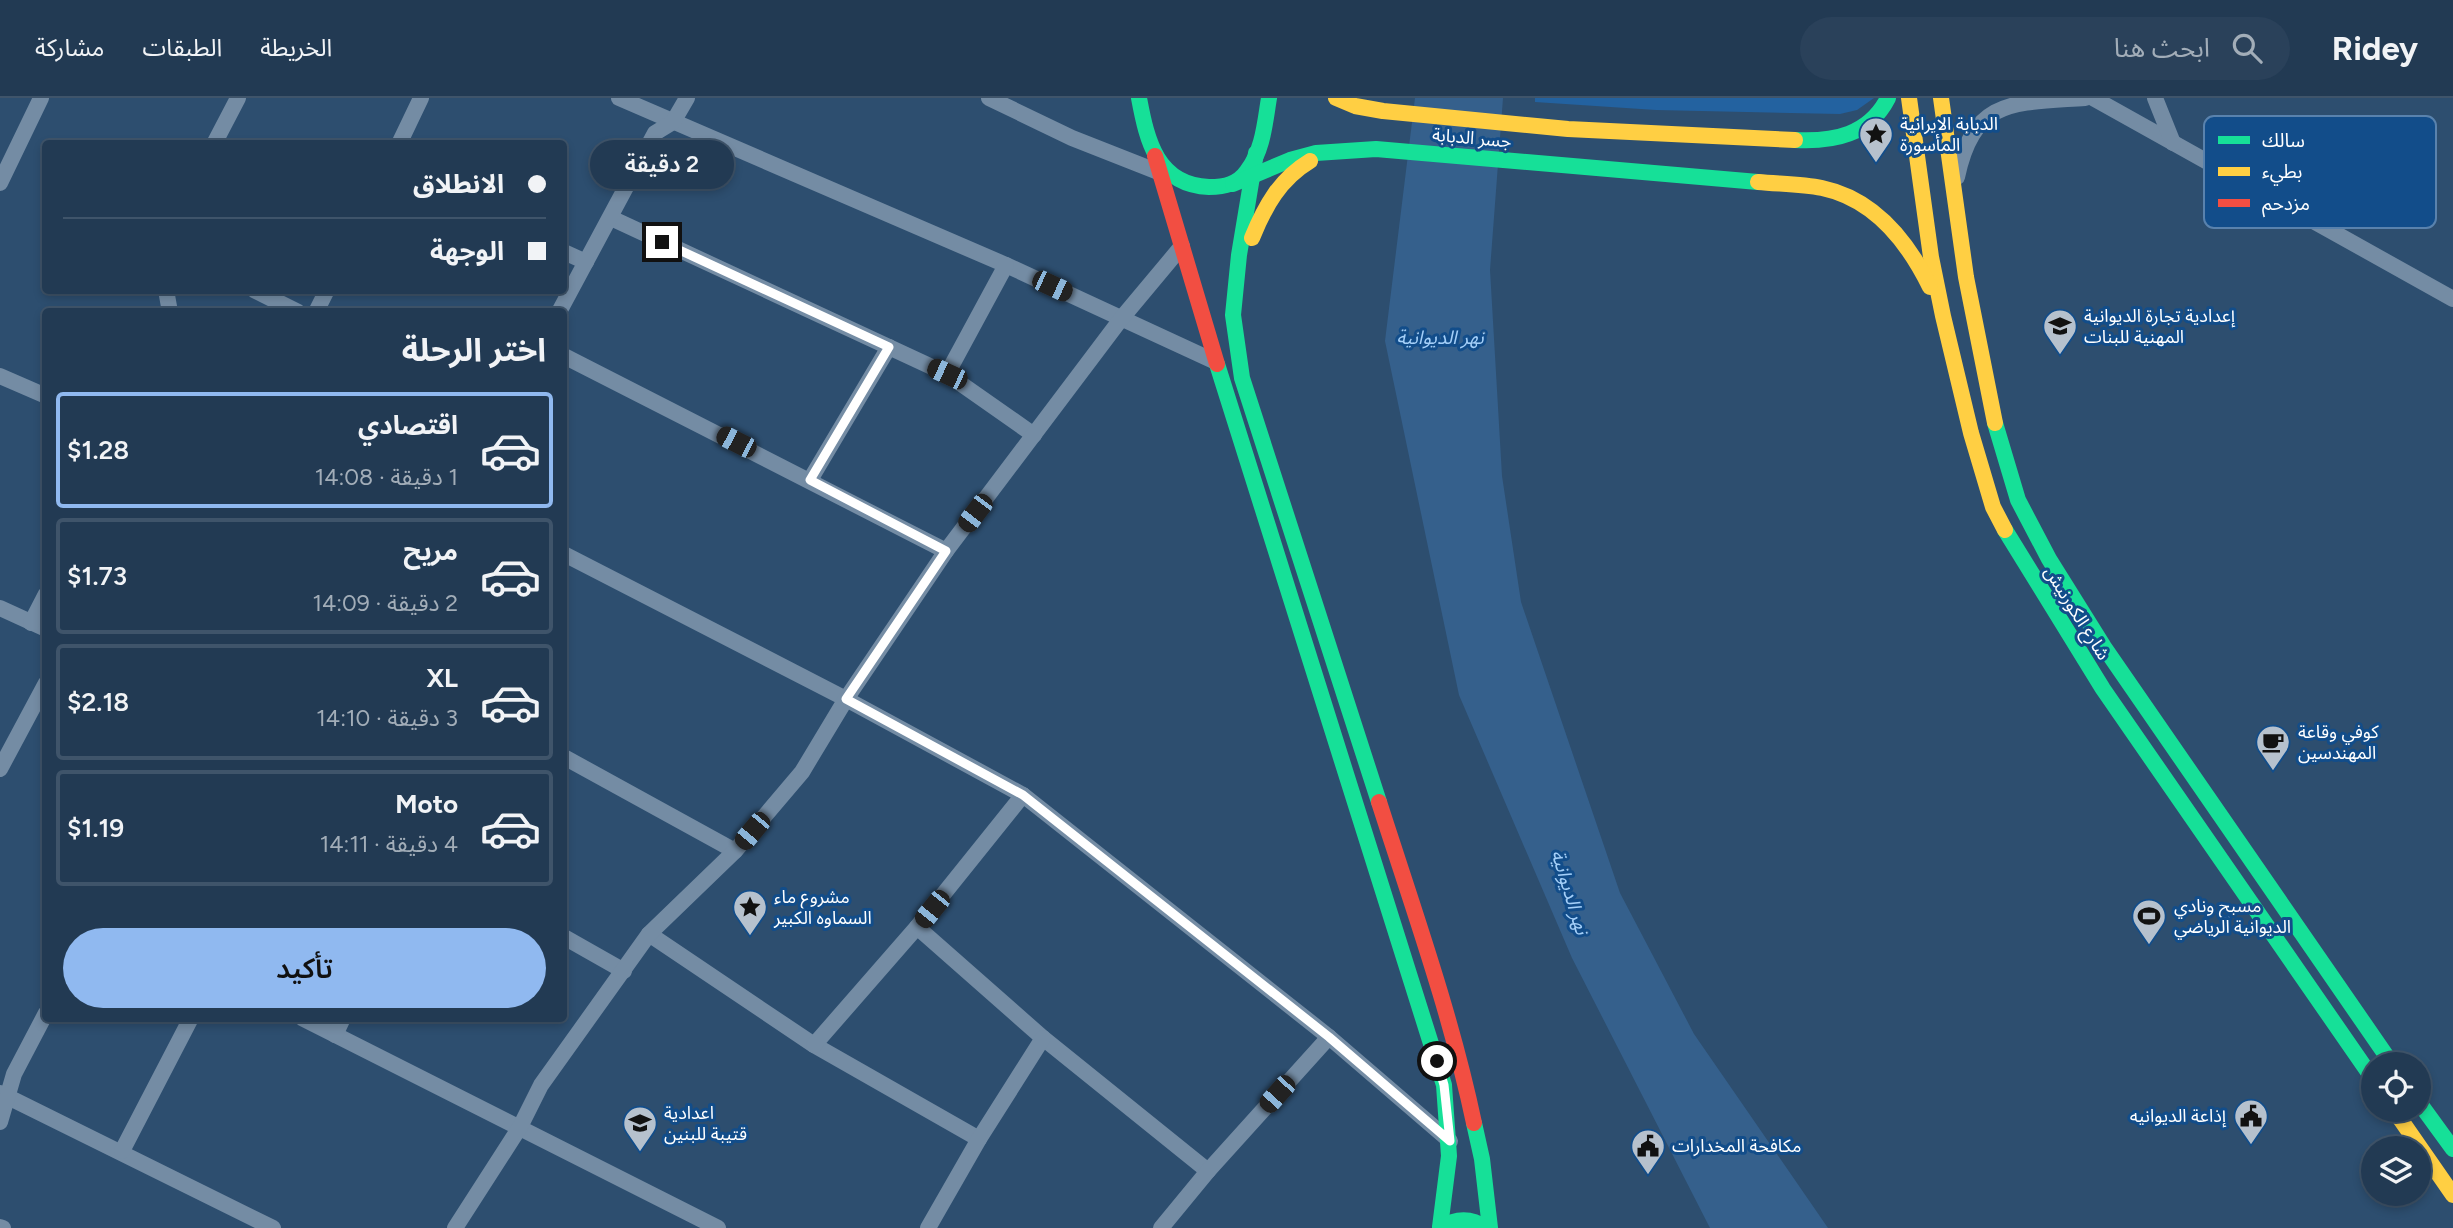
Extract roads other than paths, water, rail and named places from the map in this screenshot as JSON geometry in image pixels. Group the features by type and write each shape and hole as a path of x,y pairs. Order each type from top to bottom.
{"main road":[{"path":"1139,98 1144,128 1166,175 1182,246 1216,362 1444,1085 1450,1141 1448,1185 1440,1228"},
{"path":"1269,98 1256,153 1239,255 1233,315 1242,378 1427,950 1465,1079 1482,1159 1488,1228"},
{"name":"جسر الدبابة","path":"1336,98 1355,106 1383,111 1568,129 1833,141 1854,135 1871,123 1888,98"},
{"name":"شارع الكورنيش","path":"1909,98 1931,257 1943,316 1971,433 1993,507 2102,690 2361,1062"},
{"name":"شارع الكورنيش","path":"1941,98 1966,277 1992,412 2018,500 2049,559 2105,647 2384,1052"},
{"name":"جسر الدبابة","path":"1166,175 1195,187 1233,184 1290,160 1325,152 1376,149 1799,186 1843,194 1882,217 1898,233 1925,277 1943,316"},
{"path":"1233,315 1245,255 1262,213 1281,183 1298,167 1325,152"},
{"path":"1233,184 1241,179 1256,153"},
{"path":"2431,1119 2453,1149"},
{"path":"2402,1122 2453,1195"},
{"path":"1440,1228 1461,1219 1472,1220 1488,1228"}],"street":[{"path":"0,183 41,98"},
{"path":"216,140 238,98"},
{"path":"401,140 421,98"},
{"path":"619,98 1006,265 1216,362"},
{"path":"561,308 655,133 673,122 687,98"},
{"path":"989,98 1072,138 1166,175"},
{"path":"1955,190 1962,150 1973,127 1983,117 2007,105 2085,98"},
{"path":"2093,98 2204,160"},
{"path":"2155,98 2173,143"},
{"path":"611,218 947,374 1034,435"},
{"path":"2326,228 2453,299"},
{"path":"455,1228 520,1127 541,1085 649,934 735,851 802,772 846,699 946,551 1121,319 1182,246"},
{"path":"567,253 586,262"},
{"path":"947,374 1006,265"},
{"path":"262,294 290,308"},
{"path":"810,480 889,347"},
{"path":"567,358 946,551"},
{"path":"0,376 42,394"},
{"path":"567,556 846,699 1023,795 1329,1037 1450,1141"},
{"path":"0,608 38,626"},
{"path":"0,769 42,690"},
{"path":"567,759 735,851"},
{"path":"814,1045 917,928 1023,795"},
{"path":"917,928 1043,1038 1208,1171"},
{"path":"649,934 814,1045 979,1139"},
{"path":"567,939 624,971"},
{"path":"0,1122 4,1095 42,1021"},
{"path":"122,1151 189,1022"},
{"path":"310,1022 718,1228"},
{"path":"335,1035 341,1022"},
{"path":"1161,1228 1208,1171 1329,1037"},
{"path":"928,1228 979,1139 1043,1038"},
{"path":"4,1095 273,1228"}],"water":[{"name":"نهر الديوانية","path":"1415,98 1503,98 1490,270 1502,476 1521,602 1620,893 1694,1034 1828,1228 1710,1228 1572,958 1459,695 1385,341"}],"place":[{"name":"الدبابة الايرانية المأسورة","path":"1876,164"},
{"name":"إعدادية تجارة الديوانية المهنية للبنات","path":"2060,356"},
{"name":"كوفي وقاعة المهندسين","path":"2273,772"},
{"name":"مشروع ماء السماوه الكبير","path":"750,937"},
{"name":"مسبح ونادي الديوانية الرياضي","path":"2149,946"},
{"name":"إذاعة الديوانيه","path":"2251,1146"},
{"name":"اعدادية قتيبة للبنين","path":"640,1153"},
{"name":"مكافحة المخدارات","path":"1648,1176"}]}
